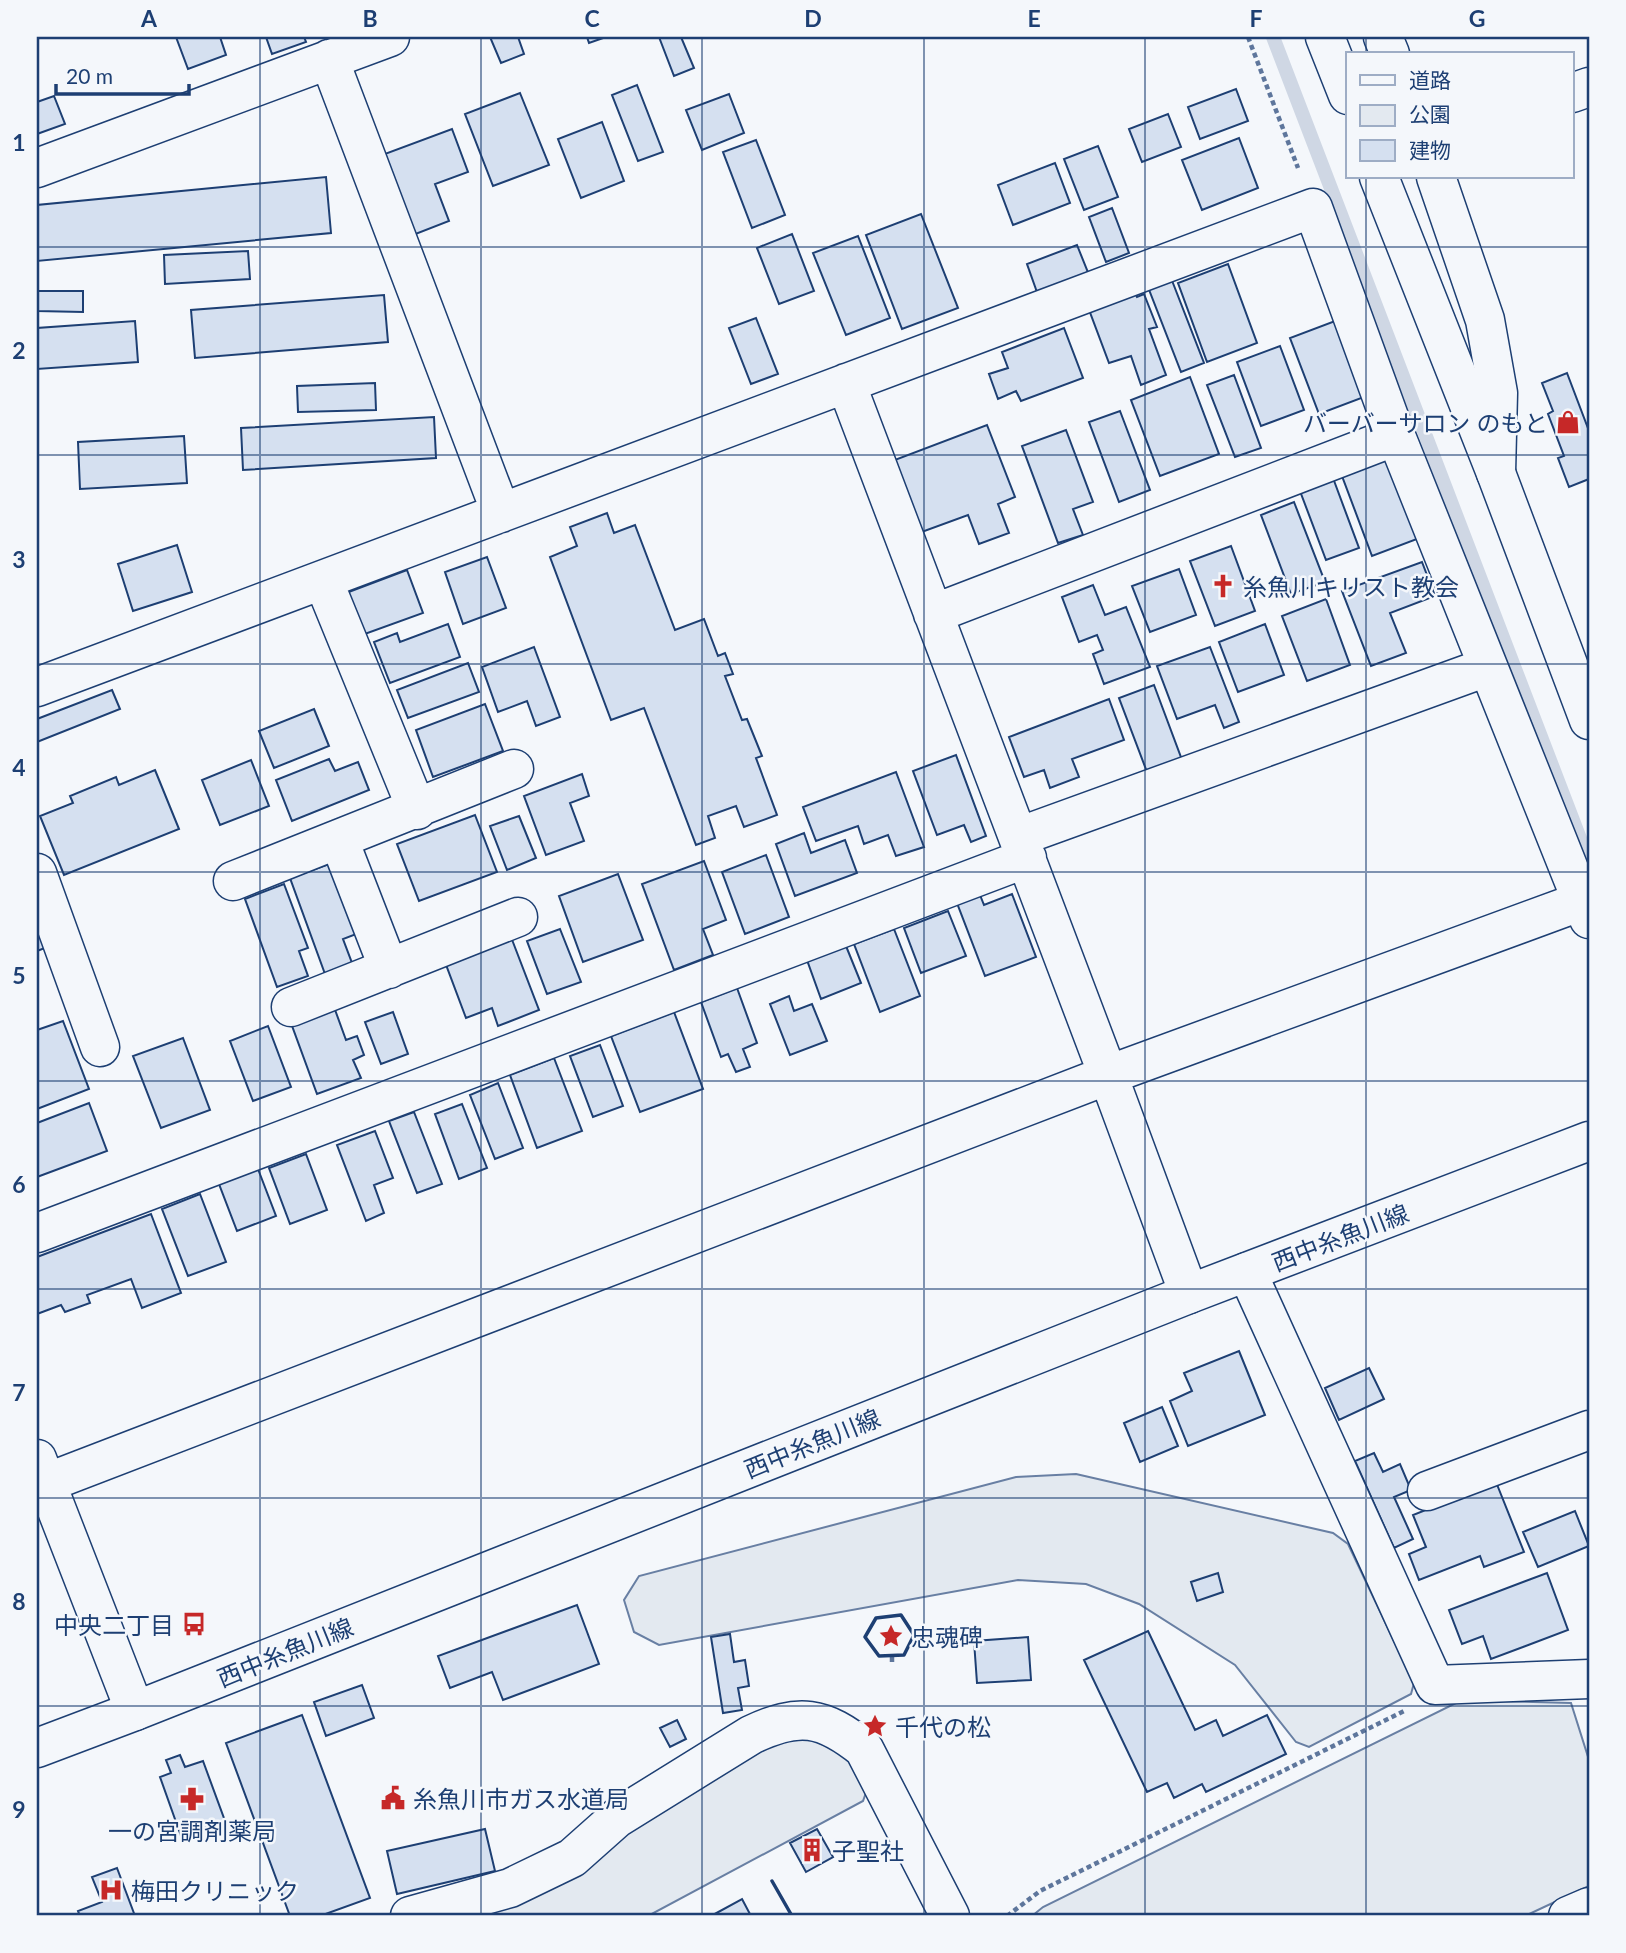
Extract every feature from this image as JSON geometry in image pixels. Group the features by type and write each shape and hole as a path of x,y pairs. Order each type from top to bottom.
{"street":[{"path":"37,168 338,50 390,37"},
{"path":"1325,37 1346,91"},
{"path":"338,50 501,513"},
{"path":"1379,178 1496,473 1581,676 1589,720"},
{"path":"1436,178 1485,320 1499,393 1496,473"},
{"path":"37,687 1313,208 1396,436 1586,910 1108,1075 41,1470 135,1711"},
{"path":"846,383 1189,1294"},
{"path":"933,614 1396,436"},
{"path":"323,580 417,810"},
{"path":"37,1233 1487,667"},
{"path":"233,881 417,810 514,769"},
{"path":"339,840 389,969"},
{"path":"37,873 100,1046"},
{"path":"291,1007 518,917"},
{"name":"西中糸魚川線","path":"37,1748 1189,1294 1589,1141"},
{"path":"1247,1272 1435,1685 1589,1679"},
{"path":"1427,1491 1589,1430"},
{"path":"410,1916 510,1888 572,1858 617,1818 751,1735 793,1719 811,1719 827,1725 846,1734 864,1749 950,1916"},
{"path":"1568,1916 1589,1906"}],"path":[{"path":"1248,37 1313,208"},
{"path":"892,1657 892,1665"},
{"path":"1007,1916 1040,1891 1410,1707"}],"green space":[{"path":"1076,1474 1333,1533 1348,1544 1414,1683 1411,1694 1309,1747 1296,1742 1235,1665 1139,1604 1086,1584 1018,1580 659,1645 634,1632 624,1600 639,1576 1016,1477"},
{"path":"1462,1700 1571,1703 1589,1760 1589,1886 1525,1916 1032,1916 1043,1907"},
{"path":"804,1736 846,1755 869,1784 863,1801 648,1916 464,1916 785,1738"}],"building":[{"path":"176,37 220,37 226,55 188,69"},
{"path":"266,37 304,37 306,42 272,54"},
{"path":"490,37 518,37 524,54 501,63"},
{"path":"587,37 606,37 589,43"},
{"path":"659,37 681,37 694,68 674,76"},
{"path":"637,85 663,152 638,161 612,95"},
{"path":"1236,89 1248,121 1200,139 1188,107"},
{"path":"520,93 549,165 493,186 465,114"},
{"path":"729,94 744,133 702,150 686,110"},
{"path":"54,96 65,124 37,134 37,102"},
{"path":"1168,114 1181,147 1142,162 1129,129"},
{"path":"602,122 624,181 581,198 558,139"},
{"path":"452,129 468,172 435,184 449,221 413,235 382,155"},
{"path":"1239,138 1258,188 1202,210 1182,160"},
{"path":"756,140 785,215 752,228 723,152"},
{"path":"1098,146 1118,197 1084,210 1064,159"},
{"path":"1055,163 1070,203 1013,225 998,185"},
{"path":"326,177 331,233 37,261 37,205"},
{"path":"1112,208 1129,253 1106,262 1089,217"},
{"path":"921,214 958,308 902,329 866,235"},
{"path":"792,234 814,291 779,304 757,248"},
{"path":"858,236 890,318 846,335 813,253"},
{"path":"1077,245 1089,275 1038,295 1027,264"},
{"path":"248,251 250,279 165,284 164,255"},
{"path":"1228,264 1257,343 1207,362 1178,283"},
{"path":"1171,278 1204,363 1181,372 1148,287"},
{"path":"1134,290 1137,297 1144,294 1157,327 1149,329 1166,375 1141,385 1131,356 1109,363 1088,307"},
{"path":"37,291 83,291 83,312 37,311"},
{"path":"384,295 388,342 195,358 191,310"},
{"path":"756,318 778,374 751,384 729,328"},
{"path":"1343,318 1372,394 1319,414 1290,338"},
{"path":"135,321 138,362 37,369 37,328"},
{"path":"1064,328 1083,378 1021,401 1016,391 998,399 989,374 1008,368 1002,352"},
{"path":"1280,346 1304,410 1261,426 1237,362"},
{"name":"バーバーサロン のもと","path":"1567,373 1589,431 1589,479 1569,487 1558,458 1564,456 1548,414 1553,411 1542,383"},
{"path":"1234,375 1261,448 1235,457 1207,385"},
{"path":"1190,377 1219,454 1160,476 1131,400"},
{"path":"375,383 376,410 298,412 297,386"},
{"path":"1120,411 1150,490 1119,502 1089,422"},
{"path":"434,417 436,458 243,470 241,428"},
{"path":"987,425 1015,497 998,504 1009,533 979,544 968,515 919,533 892,461"},
{"path":"1066,430 1093,502 1073,509 1083,535 1058,543 1022,446"},
{"path":"184,436 187,483 80,489 78,442"},
{"path":"1387,459 1417,539 1372,556 1342,476"},
{"path":"1333,478 1359,548 1326,560 1300,491"},
{"path":"1294,502 1325,582 1291,594 1261,515"},
{"path":"607,513 614,533 635,525 675,630 704,619 718,656 725,653 733,674 725,676 742,720 747,719 762,756 756,758 777,815 744,827 736,806 708,816 715,838 696,845 644,708 611,720 550,557 577,546 570,527"},
{"path":"177,545 192,592 133,611 118,564"},
{"name":"糸魚川キリスト教会","path":"1231,546 1255,611 1215,626 1190,561"},
{"path":"487,557 506,608 463,624 445,572"},
{"path":"1422,562 1435,596 1390,613 1406,653 1371,666 1342,591"},
{"path":"1179,569 1196,615 1150,632 1132,586"},
{"path":"407,570 423,613 362,635 346,593"},
{"path":"1093,585 1105,615 1126,607 1150,667 1104,684 1093,654 1103,650 1097,635 1079,642 1062,597"},
{"path":"1326,599 1350,665 1307,681 1282,616"},
{"path":"448,624 460,657 390,683 374,642 397,633 400,642"},
{"path":"1265,624 1284,675 1238,692 1219,642"},
{"path":"534,647 560,717 536,726 527,701 498,712 482,667"},
{"path":"1210,647 1239,722 1224,728 1215,705 1177,719 1157,666"},
{"path":"468,663 479,692 408,718 397,690"},
{"path":"1154,685 1182,760 1147,772 1119,698"},
{"path":"112,690 120,709 37,742 37,719"},
{"path":"1109,699 1124,740 1072,759 1079,777 1050,788 1044,770 1024,777 1009,737"},
{"path":"485,704 503,751 433,777 416,730"},
{"path":"314,709 329,746 274,768 259,731"},
{"path":"956,755 986,836 971,842 964,825 937,835 913,771"},
{"path":"329,759 335,771 358,762 369,790 292,821 276,780"},
{"path":"251,760 269,806 220,825 202,780"},
{"path":"155,770 179,829 64,875 40,816 73,803 70,796 116,777 119,785"},
{"path":"896,772 924,847 896,856 888,835 864,844 858,826 816,841 803,807"},
{"path":"582,774 589,796 570,803 584,841 546,855 524,796"},
{"path":"475,815 497,872 419,901 397,844"},
{"path":"519,816 536,858 507,870 490,826"},
{"path":"804,833 811,853 845,840 857,873 795,896 776,844"},
{"path":"766,855 789,917 745,934 722,872"},
{"path":"704,861 726,920 703,929 713,955 674,970 642,884"},
{"path":"332,863 359,933 343,939 352,963 325,974 290,878"},
{"path":"618,874 643,940 583,962 559,896"},
{"path":"284,884 308,948 299,951 308,976 277,987 245,899"},
{"path":"1012,894 1036,957 985,976 957,903 980,895 984,905"},
{"path":"948,911 966,956 921,973 904,928"},
{"path":"37,927 45,948 37,951"},
{"path":"560,929 581,982 547,994 527,941"},
{"path":"894,929 920,996 880,1012 854,944"},
{"path":"511,937 539,1010 498,1026 492,1008 466,1018 445,962"},
{"path":"846,946 861,983 821,999 807,960"},
{"path":"737,988 757,1043 743,1049 750,1067 736,1072 728,1054 721,1057 701,1002"},
{"path":"789,996 794,1011 812,1004 827,1041 790,1055 770,1004"},
{"path":"334,1007 346,1040 357,1036 364,1055 353,1060 361,1078 317,1094 291,1023"},
{"path":"393,1012 408,1054 381,1064 365,1022"},
{"path":"674,1012 703,1089 640,1112 611,1036"},
{"path":"63,1021 89,1089 37,1109 37,1030"},
{"path":"268,1026 291,1087 253,1101 230,1041"},
{"path":"183,1038 210,1110 161,1128 133,1056"},
{"path":"600,1045 623,1106 593,1117 570,1056"},
{"path":"554,1058 582,1131 537,1148 510,1075"},
{"path":"498,1083 523,1148 495,1159 470,1095"},
{"path":"89,1103 107,1151 37,1177 37,1123"},
{"path":"462,1104 487,1168 459,1179 435,1114"},
{"path":"414,1112 442,1184 417,1193 389,1121"},
{"path":"375,1131 393,1178 374,1185 384,1213 366,1221 337,1145"},
{"path":"306,1154 327,1210 290,1224 269,1168"},
{"path":"258,1169 276,1216 237,1231 219,1184"},
{"path":"200,1194 226,1262 188,1276 162,1209"},
{"path":"151,1214 181,1293 142,1308 131,1279 87,1295 90,1303 65,1312 61,1305 37,1314 37,1257"},
{"path":"1239,1351 1265,1415 1188,1446 1170,1401 1192,1391 1184,1373"},
{"path":"1369,1368 1384,1399 1339,1420 1325,1388"},
{"path":"1162,1407 1178,1446 1140,1462 1124,1423"},
{"path":"1374,1453 1383,1472 1400,1464 1411,1490 1394,1497 1413,1539 1394,1548 1355,1461"},
{"path":"1496,1482 1524,1552 1484,1567 1480,1556 1419,1580 1409,1554 1426,1547 1413,1515"},
{"path":"1575,1511 1589,1546 1538,1567 1523,1532"},
{"path":"1218,1573 1223,1592 1197,1601 1191,1582"},
{"path":"1547,1573 1568,1630 1491,1659 1483,1636 1462,1644 1449,1610"},
{"path":"577,1605 599,1664 503,1700 492,1672 450,1688 438,1656"},
{"path":"1148,1631 1195,1730 1216,1720 1223,1736 1267,1715 1286,1754 1206,1792 1202,1784 1174,1798 1167,1783 1147,1792 1084,1660"},
{"path":"730,1634 734,1662 745,1660 749,1686 738,1688 742,1710 723,1713 711,1637"},
{"path":"1028,1637 1031,1680 977,1683 974,1641"},
{"path":"362,1685 374,1718 326,1736 314,1702"},
{"path":"302,1715 370,1898 320,1916 290,1916 226,1743"},
{"path":"677,1720 686,1739 670,1747 660,1728"},
{"name":"一の宮調剤薬局","path":"180,1755 185,1767 203,1761 225,1821 181,1836 160,1777 171,1773 166,1760"},
{"path":"485,1829 495,1871 397,1894 387,1851"},
{"name":"子聖社","path":"817,1829 833,1857 806,1872 790,1843"},
{"name":"梅田クリニック","path":"117,1868 135,1916 80,1916 78,1911 102,1902 92,1877"},
{"path":"742,1899 751,1916 711,1916"}],"waterway":[{"path":"1273,37 1589,862"}],"wall":[{"path":"901,1615 914,1635 904,1655 879,1656 865,1637 876,1618 901,1615"},
{"path":"772,1881 792,1916"}],"place":[{"name":"バーバーサロン のもと","path":"1568,422"},
{"name":"糸魚川キリスト教会","path":"1223,586"},
{"name":"中央二丁目","path":"194,1624"},
{"name":"忠魂碑","path":"891,1636"},
{"name":"千代の松","path":"875,1726"},
{"name":"糸魚川市ガス水道局","path":"393,1798"},
{"name":"一の宮調剤薬局","path":"192,1799"},
{"name":"子聖社","path":"812,1850"},
{"name":"梅田クリニック","path":"111,1890"}]}
